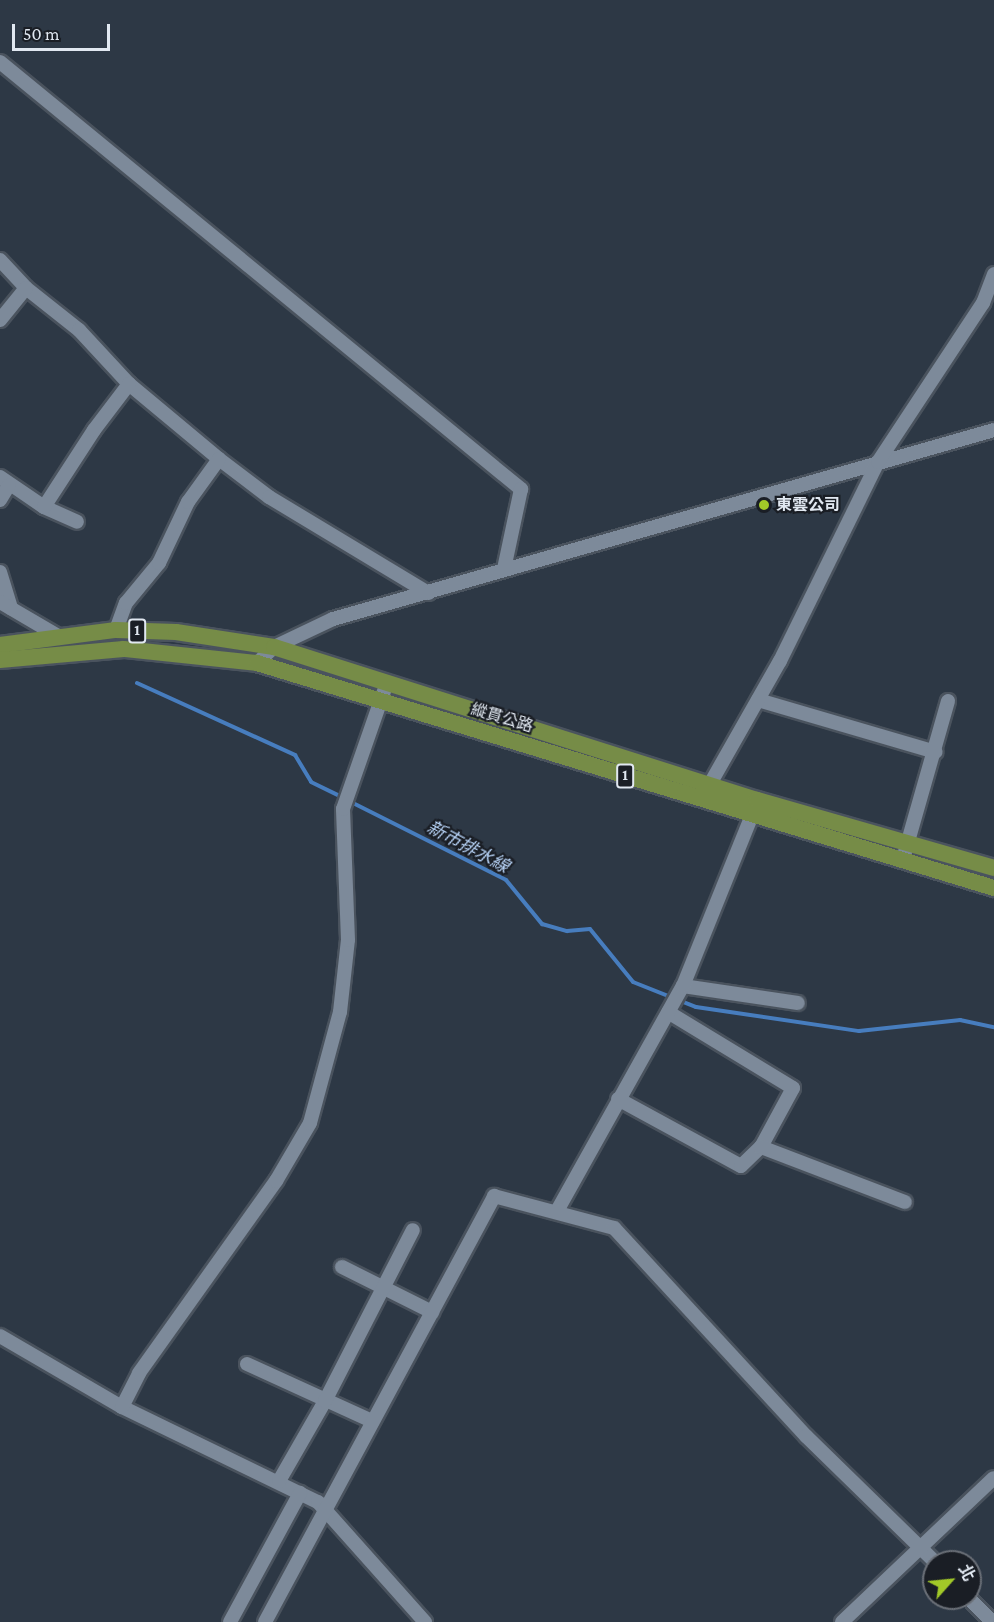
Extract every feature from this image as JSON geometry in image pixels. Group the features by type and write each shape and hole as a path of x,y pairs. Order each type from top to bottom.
{"main road":[{"name":"縱貫公路","path":"0,645 116,630 176,632 274,647 710,784 755,808 908,842 994,868"},
{"name":"縱貫公路","path":"0,660 124,649 257,663 755,808 902,860 994,888"}],"street":[{"path":"0,62 520,489 504,569"},
{"path":"0,260 26,288 79,330 129,384 219,459 269,497 428,593"},
{"path":"710,784 758,700 878,462 982,303 994,274"},
{"path":"0,320 26,288"},
{"path":"44,507 129,384"},
{"path":"257,663 274,647 307,628 504,569 994,430"},
{"path":"116,630 126,603 159,563 188,502 219,459"},
{"path":"0,500 5,481 44,507 77,522"},
{"path":"0,572 5,605 58,636"},
{"path":"122,1407 139,1373 276,1181 310,1123 340,1012 348,940 343,809 387,682"},
{"path":"758,700 936,752"},
{"path":"902,860 936,752 948,701"},
{"path":"557,1212 683,986 755,808"},
{"path":"683,986 798,1003"},
{"path":"618,1099 741,1166 761,1147 793,1088 668,1012"},
{"path":"761,1147 905,1202"},
{"path":"265,1622 494,1196 614,1228 806,1436 921,1548"},
{"path":"279,1481 326,1401 413,1230"},
{"path":"342,1267 432,1312"},
{"path":"0,1336 122,1407 279,1481 325,1509 425,1622"},
{"path":"247,1364 372,1421"},
{"path":"842,1622 994,1478"},
{"path":"230,1622 300,1493"},
{"path":"980,1610 992,1622"}],"waterway":[{"name":"新市排水線","path":"137,683 295,755 311,782 342,797"},
{"name":"新市排水線","path":"349,801 506,880 542,924 567,931 590,929 633,982 696,1007 859,1031 960,1020 994,1027"}],"place":[{"name":"東雲公司","path":"764,505"}]}
